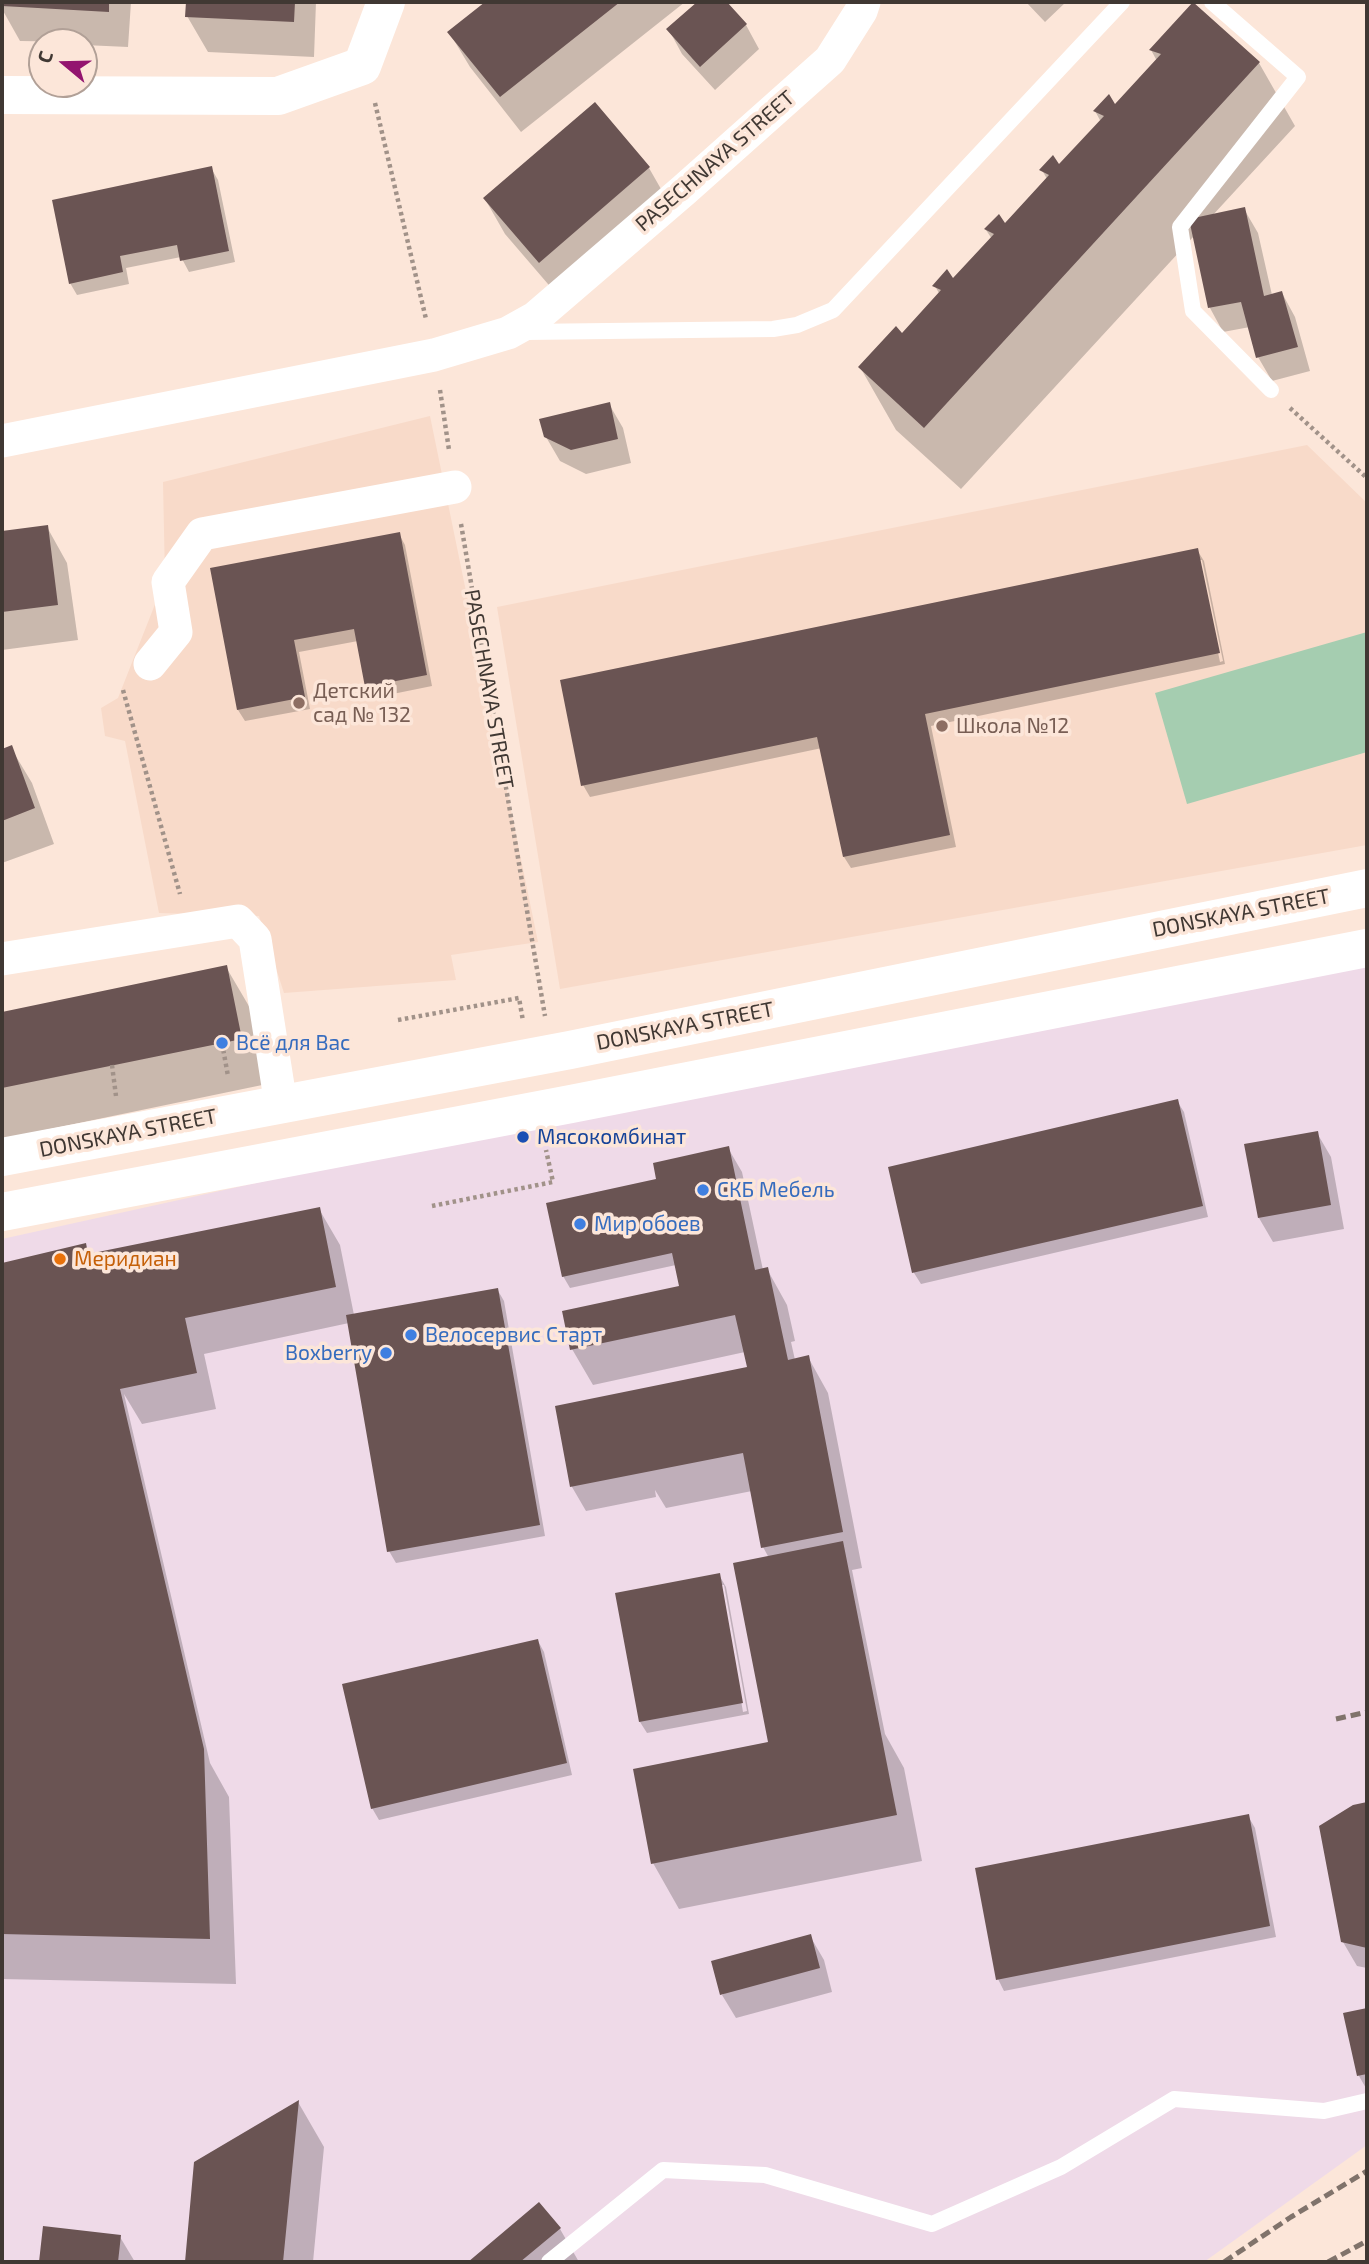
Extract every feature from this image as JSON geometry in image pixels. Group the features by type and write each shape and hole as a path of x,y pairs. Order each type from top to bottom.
{"main road":[{"path":"2,95 278,96 362,66 386,2"},
{"name":"DONSKAYA STREET","path":"2,1157 584,1047 1367,888"},
{"path":"2,1212 571,1104 1367,947"}],"street":[{"name":"PASECHNAYA STREET","path":"2,441 434,355 508,333 544,310 830,61 861,12 864,2"},
{"path":"150,664 176,632 167,582 202,534 455,487"},
{"path":"2,959 238,921 254,939 281,1105"}],"lane":[{"path":"508,333 773,328 797,325 833,310 1122,2"},
{"path":"1212,2 1298,77 1180,227 1193,310 1271,390"},
{"path":"549,2262 663,2170 765,2175 932,2224 1061,2167 1174,2099 1324,2112 1367,2101"}],"path":[{"path":"375,103 434,355"},
{"name":"PASECHNAYA STREET","path":"434,355 546,1023"},
{"path":"1271,390 1367,478"},
{"path":"122,687 189,928"},
{"path":"398,1020 519,998 524,1027"},
{"path":"222,1043 229,1083"},
{"path":"112,1065 117,1104"},
{"path":"432,1206 553,1182 544,1138"}],"shaded area":[{"name":"Детский сад № 132","path":"430,416 538,942 451,955 456,980 284,993 259,916 159,913 125,741 105,736 101,708 118,698 165,579 163,482"},
{"name":"Школа №12","path":"1307,445 1367,503 1367,845 560,989 497,607"},
{"path":"1367,938 1367,2145 1204,2262 2,2262 2,1239"}],"green space":[{"path":"1367,632 1367,752 1187,804 1155,693"}],"building":[{"path":"2,2 109,2 109,12 2,6"},
{"path":"186,2 295,2 294,22 185,17"},
{"path":"485,2 620,2 500,97 447,32"},
{"path":"697,2 727,2 747,24 700,67 666,29"},
{"path":"1193,2 1260,62 924,428 858,367 896,326 902,333 941,290 932,286 947,269 953,278 994,234 984,229 999,214 1005,223 1049,175 1039,170 1053,155 1059,164 1104,116 1093,111 1109,94 1115,104 1161,54 1149,50"},
{"path":"595,102 650,167 539,263 483,198"},
{"path":"212,166 229,251 180,261 177,245 120,256 123,272 69,284 52,200"},
{"path":"1245,207 1264,296 1282,291 1298,347 1256,358 1241,302 1208,308 1189,219"},
{"path":"610,402 618,439 571,450 544,437 539,419"},
{"path":"48,525 58,605 2,612 2,531"},
{"path":"400,532 427,675 365,687 354,629 294,640 305,697 237,710 210,568"},
{"path":"1198,548 1220,653 925,714 950,835 843,857 817,737 581,786 560,680"},
{"path":"12,745 35,808 2,821 2,749"},
{"path":"227,965 242,1039 2,1088 2,1012"},
{"path":"1178,1099 1203,1206 912,1273 888,1167"},
{"path":"1318,1131 1331,1205 1258,1218 1244,1144"},
{"path":"729,1146 755,1270 768,1267 788,1360 809,1355 843,1532 761,1548 743,1453 570,1487 555,1406 747,1367 735,1315 570,1350 562,1311 679,1286 672,1253 562,1277 546,1203 656,1179 653,1163"},
{"path":"320,1207 336,1287 185,1318 197,1373 120,1389 204,1749 210,1939 2,1934 2,1263 86,1243 88,1254"},
{"path":"498,1288 540,1525 387,1552 346,1315"},
{"path":"843,1541 897,1815 651,1864 633,1769 768,1742 733,1563"},
{"path":"720,1573 743,1703 639,1722 615,1593"},
{"path":"538,1639 567,1763 371,1809 342,1684"},
{"path":"1367,1802 1367,1948 1341,1942 1319,1826 1353,1805"},
{"path":"1249,1814 1270,1926 996,1980 975,1868"},
{"path":"811,1934 820,1968 720,1995 711,1961"},
{"path":"1367,2008 1367,2074 1357,2076 1343,2013"},
{"path":"299,2100 283,2262 185,2262 194,2162"},
{"path":"539,2202 561,2228 520,2262 468,2262"},
{"path":"43,2226 121,2235 118,2262 39,2262"}],"railway":[{"path":"1336,1719 1367,1712"},
{"path":"1224,2262 1367,2171"},
{"path":"1328,2262 1367,2241"}],"place":[{"name":"Детский сад № 132","path":"299,703"},
{"name":"Школа №12","path":"942,726"},
{"name":"Всё для Вас","path":"222,1043"},
{"name":"Мясокомбинат","path":"523,1137"},
{"name":"СКБ Мебель","path":"703,1190"},
{"name":"Мир обоев","path":"580,1224"},
{"name":"Меридиан","path":"60,1259"},
{"name":"Велосервис Старт","path":"411,1335"},
{"name":"Boxberry","path":"386,1353"}]}
